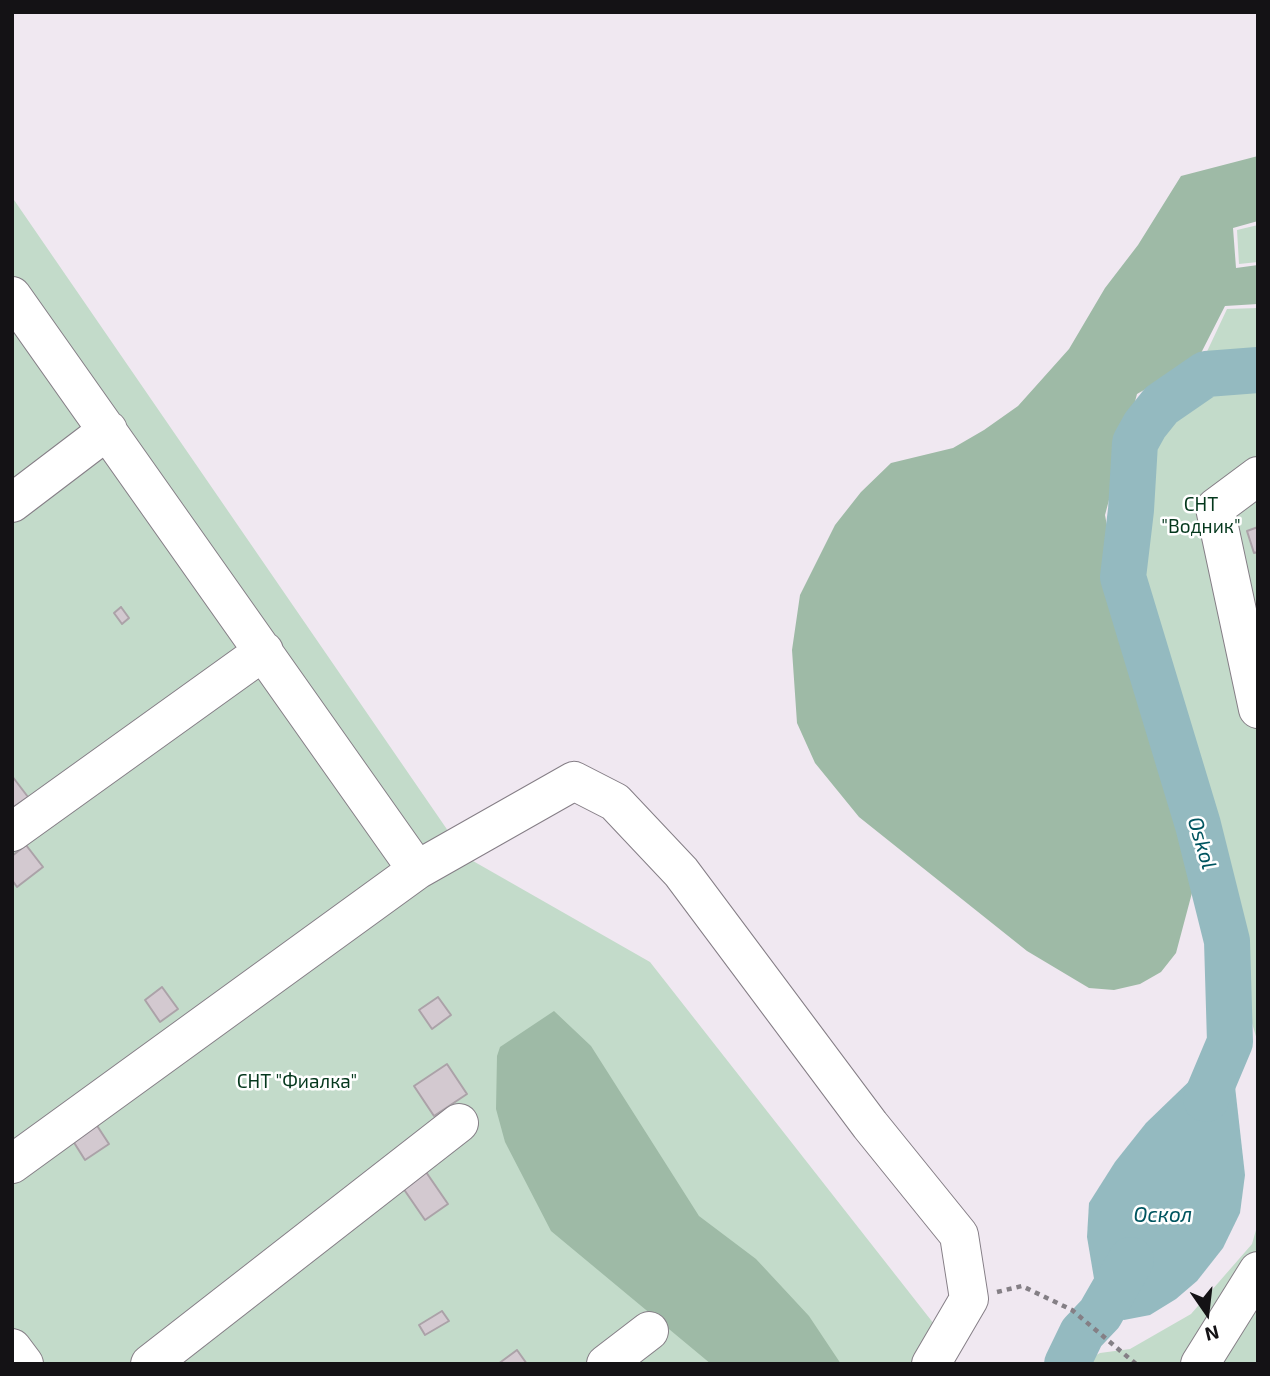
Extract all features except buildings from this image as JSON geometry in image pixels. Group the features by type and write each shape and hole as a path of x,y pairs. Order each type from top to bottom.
{"lane":[{"path":"12,296 416,870"},
{"path":"12,503 108,430"},
{"path":"1258,476 1214,508 1258,709"},
{"path":"12,832 264,652"},
{"path":"12,1164 416,870 574,780 615,802 681,872 870,1125 959,1235 969,1299 930,1364"},
{"path":"150,1364 458,1123"},
{"path":"1200,1364 1258,1271"},
{"path":"606,1364 649,1331"},
{"path":"12,1348 24,1364"}],"path":[{"path":"969,1299 1022,1286 1072,1310 1136,1363"}],"green space":[{"path":"1258,156 1258,221 1233,228 1236,268 1258,265 1258,304 1225,306 1198,359 1137,394 1105,515 1142,716 1155,757 1189,819 1197,874 1176,953 1161,972 1140,984 1114,990 1089,988 1027,951 859,817 815,763 797,723 792,650 800,595 835,525 861,492 891,463 953,448 1018,406 1069,349 1105,288 1138,245 1181,176"},
{"name":"СНТ \"Фиалка\"","path":"12,197 466,857 650,962 934,1324 930,1364 12,1364"},
{"path":"1258,225 1258,262 1239,264 1237,230"},
{"path":"1258,308 1258,358 1203,360 1227,309"},
{"name":"СНТ \"Водник\"","path":"1258,386 1258,1043 1241,987 1245,939 1240,906 1144,575 1143,507 1148,449 1164,423 1191,404 1214,393"},
{"path":"554,1011 591,1046 699,1216 756,1259 809,1316 841,1364 711,1364 551,1231 505,1142 496,1109 497,1056 500,1047"},
{"path":"1258,1223 1258,1364 1087,1364 1100,1353 1130,1349 1191,1314 1252,1244"}],"water":[{"name":"Оскол","path":"1230,1042 1245,1175 1240,1213 1223,1248 1197,1281 1176,1299 1150,1315 1124,1320 1100,1314 1087,1237 1089,1203 1115,1162 1146,1123"}],"waterway":[{"name":"Oskol","path":"1206,1099 1230,1042 1227,941 1198,825 1123,577 1135,443 1145,425 1161,405 1206,374 1258,370"},
{"name":"Oskol","path":"1067,1364 1082,1333 1100,1314 1131,1260"}]}
